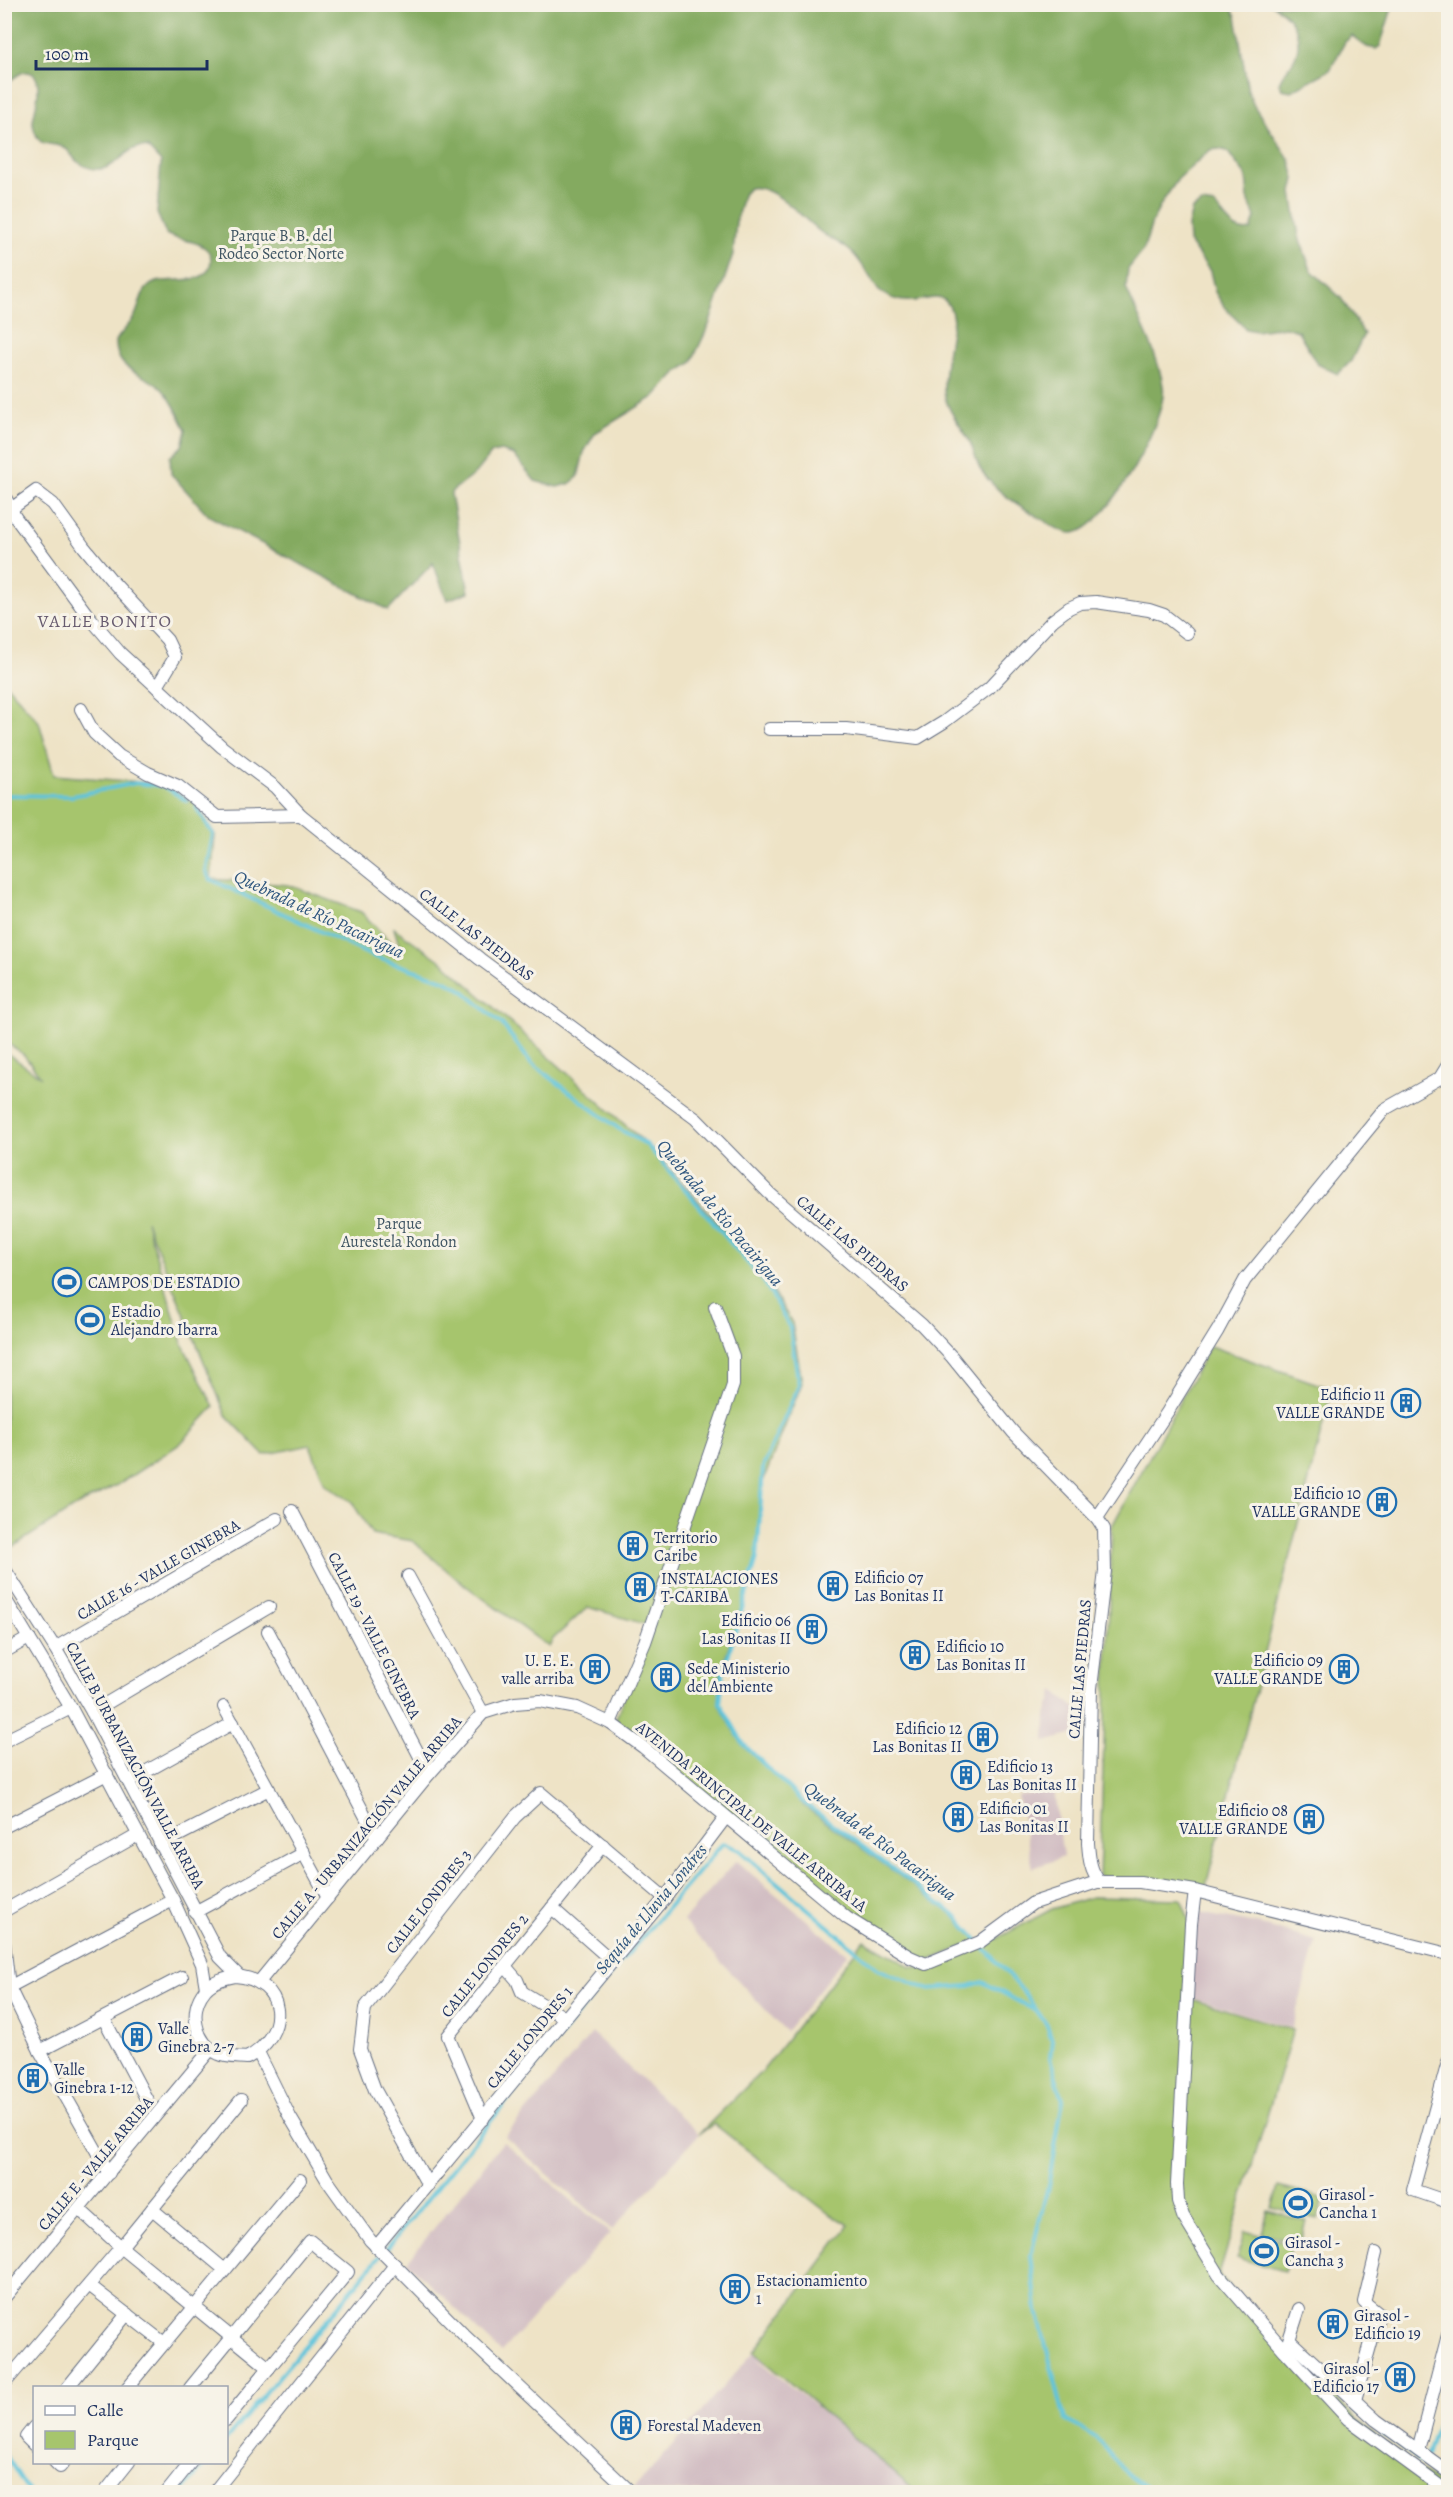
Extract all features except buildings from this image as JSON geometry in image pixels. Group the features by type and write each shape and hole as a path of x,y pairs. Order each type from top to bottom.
{"street":[{"path":"11,509 36,491 53,504 105,573 167,640 175,657 157,687"},
{"name":"CALLE LAS PIEDRAS","path":"4,495 11,509 86,613 120,653 222,747 275,787 301,815 480,959 696,1119 769,1193 914,1317 952,1357 1013,1432 1097,1518 1104,1529 1105,1571 1090,1688 1088,1843 1090,1861 1096,1878 1100,1882"},
{"path":"769,729 846,729 918,738 944,722 989,688 1053,620 1080,603 1096,602 1149,610 1164,615 1187,633"},
{"path":"81,709 94,734 119,756 148,773 178,786 217,817 301,815"},
{"path":"1097,1518 1168,1411 1218,1330 1245,1280 1385,1109 1440,1077 1449,1065"},
{"path":"610,1723 642,1652 733,1385 734,1356 715,1307"},
{"name":"CALLE 19 - VALLE GINEBRA","path":"292,1511 429,1774"},
{"name":"CALLE 16 - VALLE GINEBRA","path":"55,1648 277,1519"},
{"name":"CALLE B URBANIZACIÓN VALLE ARRIBA","path":"4,1568 55,1648 92,1712 220,1957 239,1976"},
{"path":"408,1576 483,1713"},
{"name":"CALLE B URBANIZACIÓN VALLE ARRIBA","path":"4,1597 71,1708 173,1900 202,1964 206,1988"},
{"path":"92,1712 269,1607"},
{"path":"268,1631 377,1838"},
{"path":"4,1652 29,1638"},
{"name":"CALLE A - URBANIZACIÓN VALLE ARRIBA","path":"259,1982 429,1774 483,1713 515,1702 540,1701 577,1708 610,1723"},
{"path":"224,1707 328,1898"},
{"path":"4,1741 71,1708"},
{"path":"129,1781 233,1722"},
{"name":"AVENIDA PRINCIPAL DE VALLE ARRIBA 1A","path":"610,1723 643,1747 848,1918 910,1957 926,1964 980,1942 1033,1903 1100,1882 1140,1882 1195,1891 1449,1954"},
{"path":"4,1827 107,1774"},
{"path":"160,1845 269,1789"},
{"name":"CALLE LONDRES 3","path":"428,2185 375,2090 360,2049 365,2008 515,1817 541,1793 665,1898"},
{"name":"CALLE LONDRES 1","path":"376,2247 665,1898 726,1817"},
{"path":"4,1911 138,1835"},
{"name":"CALLE LONDRES 2","path":"483,2119 448,2036 603,1845"},
{"path":"195,1912 304,1854"},
{"path":"1195,1891 1191,1924 1177,2184 1178,2201 1183,2216 1219,2275 1348,2419 1449,2492"},
{"path":"9,1987 173,1900"},
{"path":"552,1908 612,1961"},
{"path":"4,1942 9,1987 40,2051 109,2174"},
{"path":"505,1966 517,1980 522,1992 566,2018"},
{"path":"239,1976 259,1982 270,1992 276,2004 278,2019 275,2033 268,2044 247,2058 221,2055 201,2039 196,2027 199,2000 206,1988 223,1978 239,1976"},
{"path":"40,2051 182,1977"},
{"path":"104,2019 148,2102"},
{"name":"CALLE E - VALLE ARRIBA","path":"4,2298 212,2049"},
{"path":"258,2052 288,2114 327,2180 376,2247 464,2335 631,2493"},
{"path":"1449,2062 1413,2190 1449,2202"},
{"path":"4,2384 242,2100"},
{"path":"129,2386 300,2180"},
{"path":"152,2209 225,2270"},
{"path":"79,2210 269,2368"},
{"path":"192,2386 310,2241 348,2272 228,2418"},
{"path":"1355,2400 1379,2314 1364,2302 1376,2253"},
{"path":"214,2493 395,2265"},
{"path":"89,2285 164,2343"},
{"path":"1299,2309 1289,2340 1376,2420 1449,2472"},
{"path":"69,2386 127,2314"},
{"path":"1418,2450 1449,2335"},
{"path":"33,2428 26,2437 33,2444"},
{"path":"105,2493 128,2464"},
{"path":"167,2493 190,2464"}],"shaded area":[{"path":"1054,1691 1077,1709 1074,1734 1045,1742 1046,1716"},
{"path":"1054,1790 1063,1857 1033,1868 1018,1796"},
{"path":"736,1861 847,1954 786,2032 683,1921"},
{"path":"1195,1912 1265,1926 1316,1941 1292,2028 1189,1997"},
{"path":"592,2033 699,2134 612,2230 505,2137"},
{"path":"503,2142 610,2233 501,2352 407,2262"},
{"path":"834,2268 917,2492 913,2490 911,2492 631,2492 751,2355","holes":["756,2359 776,2370 827,2415"]}],"green space":[{"name":"Parque B. B. del Rodeo Sector Norte","path":"4,5 1230,5 1236,16 1248,91 1254,106 1290,160 1295,179 1292,192 1299,237 1311,270 1341,298 1364,334 1351,361 1338,374 1317,364 1298,331 1285,327 1256,331 1246,329 1225,308 1215,292 1210,271 1189,242 1188,226 1192,209 1202,203 1214,205 1234,227 1245,231 1251,230 1255,217 1248,199 1246,176 1227,151 1210,150 1178,179 1152,222 1144,249 1128,269 1126,288 1153,349 1161,374 1162,401 1156,421 1133,469 1103,513 1088,527 1074,533 1066,532 1010,499 987,479 981,470 969,441 945,397 945,371 953,320 947,303 938,298 897,300 879,291 857,259 846,248 822,233 778,196 758,188 749,188 743,195 736,222 733,254 709,325 691,363 677,372 654,397 595,433 584,452 578,477 569,484 557,487 535,481 514,455 501,451 492,453 476,473 451,494 469,592 447,600 433,563 388,610 209,516 171,474 170,457 182,446 186,430 166,393 155,383 125,366 117,352 116,341 133,319 143,293 149,286 156,282 185,280 203,275 209,269 210,255 201,245 166,234 157,213 161,162 148,148 139,147 132,150 110,166 101,169 91,168 78,162 63,147 40,141 33,122 38,92 36,77 32,73 25,72 5,83"},
{"path":"1273,5 1393,5 1380,46 1376,49 1367,47 1352,36 1345,42 1330,70 1291,91 1282,89 1279,83 1296,54 1298,38 1287,16"},
{"name":"Parque Aurestela Rondon","path":"5,683 39,722 54,775 165,784 196,804 215,835 211,879 289,885 361,912 402,954 394,928 444,963 652,1149 760,1270 792,1323 802,1383 762,1484 757,1558 721,1672 719,1704 743,1746 793,1792 804,1806 953,1915 977,1941 926,1962 830,1901 615,1721 651,1626 588,1607 553,1639 549,1647 458,1580 413,1541 372,1534 352,1502 325,1484 310,1445 264,1455 226,1415 146,1221 182,1343 214,1407 180,1444 119,1484 78,1505 5,1552 5,1052 41,1077 24,1055 5,1041"},
{"path":"1210,1346 1332,1389 1206,1886 1099,1877 1112,1526"},
{"path":"1092,1897 1181,1899 1191,1924 1187,1998 1293,2030 1219,2275 1357,2420 1448,2492 911,2492 913,2489 754,2352 849,2225 828,2213 714,2124 699,2134 764,2069 864,1940 911,1967 926,1970 979,1948 1052,1909"},
{"name":"Girasol - Cancha 1","path":"1278,2187 1323,2198 1318,2219 1272,2208"},
{"path":"1268,2211 1306,2221 1300,2243 1262,2233"},
{"name":"Girasol - Cancha 3","path":"1245,2231 1292,2244 1284,2271 1237,2258"}],"waterway":[{"name":"Quebrada de Río Pacairigua","path":"4,795 72,796 136,783 164,786 187,801"},
{"name":"Quebrada de Río Pacairigua","path":"196,807 213,834 206,871 210,879 372,956 444,980 460,988 502,1024 531,1063 619,1129 646,1144 765,1283 790,1328 799,1385 763,1467 757,1558 723,1673 720,1703 744,1745 804,1803 955,1915 1022,1990 1047,2025 1052,2040 1050,2058 1063,2100 1048,2186 1031,2255 1037,2311 1065,2420 1097,2439 1129,2475 1155,2492"},
{"name":"Sequía de Lluvia Londres","path":"385,2251 603,1983 723,1843 739,1850 878,1969 927,1989 969,1986 983,1982 1034,2010"},
{"path":"228,2438 380,2256"},
{"path":"1428,2455 1448,2393"},
{"path":"1352,2407 1448,2482"},
{"path":"4,2452 29,2492"},
{"path":"182,2492 205,2464"}],"place":[{"name":"CAMPOS DE ESTADIO","path":"67,1282"},
{"name":"Estadio Alejandro Ibarra","path":"90,1320"},
{"name":"Edificio 11 VALLE GRANDE","path":"1406,1403"},
{"name":"Edificio 10 VALLE GRANDE","path":"1382,1502"},
{"name":"Territorio Caribe","path":"633,1546"},
{"name":"Edificio 07 Las Bonitas II","path":"833,1586"},
{"name":"INSTALACIONES T-CARIBA","path":"640,1587"},
{"name":"Edificio 06 Las Bonitas II","path":"812,1629"},
{"name":"Edificio 10 Las Bonitas II","path":"915,1655"},
{"name":"U. E. E. valle arriba","path":"595,1669"},
{"name":"Edificio 09 VALLE GRANDE","path":"1344,1669"},
{"name":"Sede Ministerio del Ambiente","path":"666,1677"},
{"name":"Edificio 12 Las Bonitas II","path":"983,1737"},
{"name":"Edificio 13 Las Bonitas II","path":"966,1775"},
{"name":"Edificio 01 Las Bonitas II","path":"958,1817"},
{"name":"Edificio 08 VALLE GRANDE","path":"1309,1819"},
{"name":"Valle Ginebra 2-7","path":"137,2037"},
{"name":"Valle Ginebra 1-12","path":"33,2078"},
{"name":"Girasol - Cancha 1","path":"1298,2203"},
{"name":"Girasol - Cancha 3","path":"1264,2251"},
{"name":"Estacionamiento 1","path":"735,2289"},
{"name":"Girasol - Edificio 19","path":"1333,2324"},
{"name":"Girasol - Edificio 17","path":"1400,2377"},
{"name":"Forestal Madeven","path":"626,2425"}],"district":[{"name":"VALLE BONITO","path":"105,621"}]}
